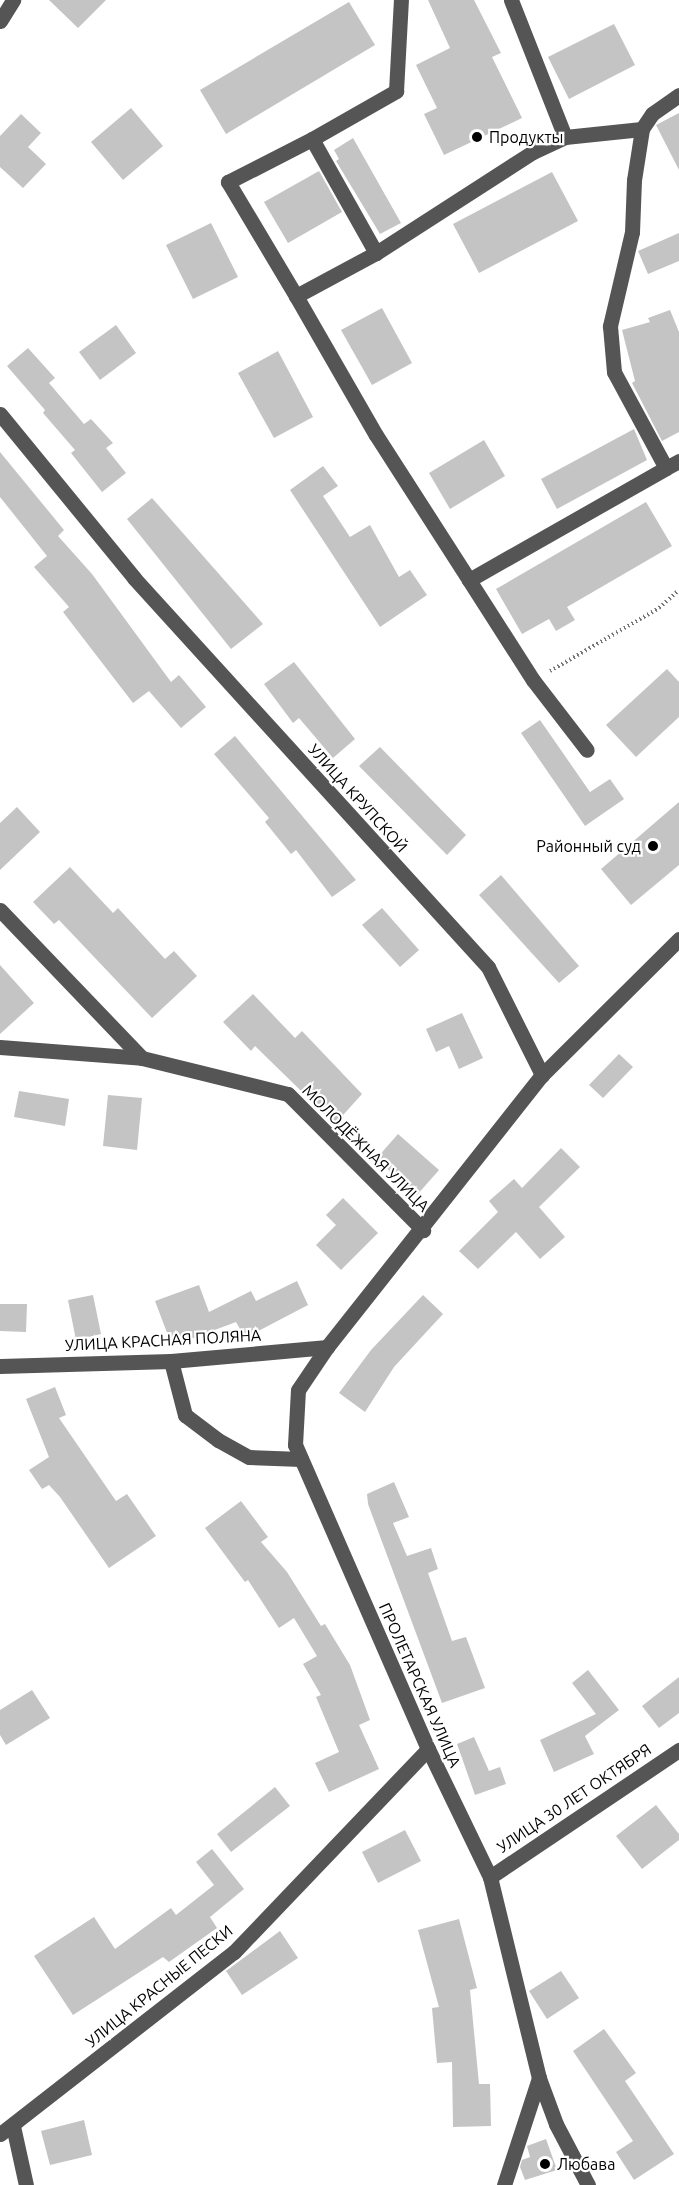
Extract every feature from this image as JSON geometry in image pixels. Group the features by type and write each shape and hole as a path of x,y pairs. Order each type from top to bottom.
{"street":[{"path":"0,21 13,0"},
{"path":"401,0 396,91 312,139 228,182 376,435 533,680 587,750"},
{"path":"511,0 565,136"},
{"path":"469,580 673,464 614,372 610,326 632,232 633,180 642,129 652,114 679,95"},
{"path":"296,296 376,253 533,152 565,136 642,129"},
{"path":"312,139 376,253"},
{"name":"УЛИЦА КРУПСКОЙ","path":"0,414 134,578 488,967 542,1075"},
{"path":"0,910 142,1058"},
{"path":"542,1075 679,939"},
{"name":"МОЛОДЁЖНАЯ УЛИЦА","path":"0,1047 142,1058 288,1094 423,1230"},
{"name":"ПРОЛЕТАРСКАЯ УЛИЦА","path":"542,1075 423,1230 327,1347 298,1390 295,1445 428,1749 490,1877 538,2078 556,2124 588,2185"},
{"name":"УЛИЦА КРАСНАЯ ПОЛЯНА","path":"0,1366 171,1360 327,1347"},
{"path":"171,1360 185,1414 218,1440 249,1457 301,1459"},
{"name":"УЛИЦА КРАСНЫЕ ПЕСКИ","path":"6,2130 234,1952 428,1749"},
{"name":"УЛИЦА 30 ЛЕТ ОКТЯБРЯ","path":"490,1877 679,1750"},
{"path":"504,2185 538,2078"},
{"path":"6,2130 26,2185"}],"path":[{"path":"533,680 659,608 679,590"}],"building":[{"path":"49,0 106,0 78,28"},
{"path":"428,0 474,0 501,53 492,57 522,118 444,155 424,114 437,108 416,65 450,48"},
{"path":"349,2 375,45 226,134 200,90"},
{"path":"614,24 635,65 569,99 548,57"},
{"path":"131,108 163,146 123,180 91,142"},
{"path":"679,113 679,170 656,125"},
{"path":"21,114 41,133 28,147 46,164 23,188 0,167 0,136"},
{"path":"353,138 401,223 380,234 336,161 339,159 334,150"},
{"path":"319,171 342,212 288,243 264,202"},
{"path":"552,172 578,221 479,273 453,224"},
{"path":"211,223 238,277 193,299 166,245"},
{"path":"679,233 679,261 648,274 638,251"},
{"path":"382,308 412,363 372,385 341,330"},
{"path":"670,310 679,332 679,432 662,441 632,383 635,381 622,330 650,322 648,318"},
{"path":"116,325 136,353 100,380 79,352"},
{"path":"28,348 55,378 49,383 84,424 91,419 113,443 106,448 126,473 102,492 71,453 75,450 43,413 45,410 7,366"},
{"path":"278,351 313,417 274,438 238,373"},
{"path":"634,429 647,460 557,509 541,479"},
{"path":"484,440 505,476 450,509 429,473"},
{"path":"0,452 64,530 58,536 92,574 171,682 179,675 206,707 181,728 149,691 133,703 63,612 69,607 34,567 47,556 0,497"},
{"path":"323,466 338,486 323,496 350,537 370,525 399,577 410,570 427,595 380,627 290,490"},
{"path":"152,498 263,624 231,649 127,519"},
{"path":"646,502 672,546 567,607 575,620 556,631 549,619 522,634 496,589"},
{"path":"294,662 355,739 333,758 299,718 293,723 264,684"},
{"path":"667,669 679,682 679,717 636,757 606,725"},
{"path":"540,720 590,792 610,779 624,799 585,826 521,733"},
{"path":"235,736 356,880 332,897 296,850 291,854 265,822 269,818 214,754"},
{"path":"380,747 466,835 447,855 359,766"},
{"name":"Районный суд","path":"679,802 679,865 631,905 601,869"},
{"path":"17,807 40,832 0,870 0,823"},
{"path":"70,867 113,913 118,908 165,959 174,951 197,976 152,1018 59,920 54,924 33,902"},
{"path":"501,875 579,966 559,983 479,895"},
{"path":"382,908 419,950 400,967 362,925"},
{"path":"0,965 34,1003 0,1034"},
{"path":"253,994 295,1038 302,1031 362,1094 335,1124 255,1046 251,1051 223,1022"},
{"path":"462,1013 483,1058 459,1069 449,1046 436,1052 426,1029"},
{"path":"619,1054 633,1067 603,1098 589,1085"},
{"path":"19,1091 69,1099 65,1126 14,1117"},
{"path":"108,1095 142,1098 137,1150 103,1146"},
{"path":"398,1134 439,1170 417,1195 376,1159"},
{"path":"561,1148 580,1167 539,1207 565,1237 540,1259 516,1232 478,1269 459,1251 498,1212 489,1201 514,1179 522,1188"},
{"path":"343,1198 378,1233 341,1270 316,1245 336,1225 326,1215"},
{"path":"297,1281 308,1305 245,1338 236,1322 172,1346 155,1301 199,1285 209,1312 251,1291 256,1301"},
{"path":"93,1295 101,1334 76,1340 68,1300"},
{"path":"423,1295 443,1314 394,1367 365,1412 339,1393 371,1350"},
{"path":"0,1304 27,1304 26,1332 0,1331"},
{"path":"55,1387 66,1415 59,1418 116,1501 127,1494 156,1536 109,1568 60,1497 49,1485 42,1489 29,1470 49,1457 26,1399"},
{"path":"394,1482 409,1517 393,1523 407,1556 431,1548 438,1569 428,1573 452,1641 466,1637 485,1688 442,1703 368,1504 367,1494"},
{"path":"241,1501 268,1537 261,1542 287,1572 321,1626 325,1624 350,1665 370,1720 359,1725 379,1769 329,1792 315,1763 339,1752 316,1697 321,1695 303,1664 317,1656 294,1618 279,1628 248,1580 245,1582 205,1528"},
{"path":"588,1670 619,1710 585,1736 594,1754 554,1772 540,1740 596,1714 572,1683"},
{"path":"679,1677 679,1713 659,1728 642,1706"},
{"path":"32,1690 50,1718 6,1745 0,1735 0,1710"},
{"path":"474,1737 489,1771 500,1767 506,1784 475,1795 457,1744"},
{"path":"275,1787 290,1806 231,1852 217,1834"},
{"path":"656,1805 679,1834 679,1840 642,1869 616,1836"},
{"path":"405,1830 421,1861 378,1883 362,1852"},
{"path":"212,1849 244,1889 210,1917 217,1928 169,1962 163,1957 73,2015 34,1956 94,1917 115,1949 171,1908 176,1915 214,1885 196,1862"},
{"path":"459,1919 477,1988 470,1990 479,2084 490,2084 491,2126 453,2127 452,2062 437,2063 432,2008 439,2007 418,1930"},
{"path":"280,1931 298,1958 242,1995 226,1971"},
{"path":"561,1971 579,1998 547,2019 529,1991"},
{"path":"604,2029 636,2073 625,2081 674,2154 634,2180 616,2152 633,2141 573,2051"},
{"path":"84,2120 92,2155 50,2165 41,2131"},
{"path":"546,2139 557,2170 525,2180 520,2167 522,2160 530,2157 527,2146"}],"place":[{"name":"Продукты","path":"477,137"},
{"name":"Районный суд","path":"653,846"},
{"name":"Любава","path":"545,2164"}]}
